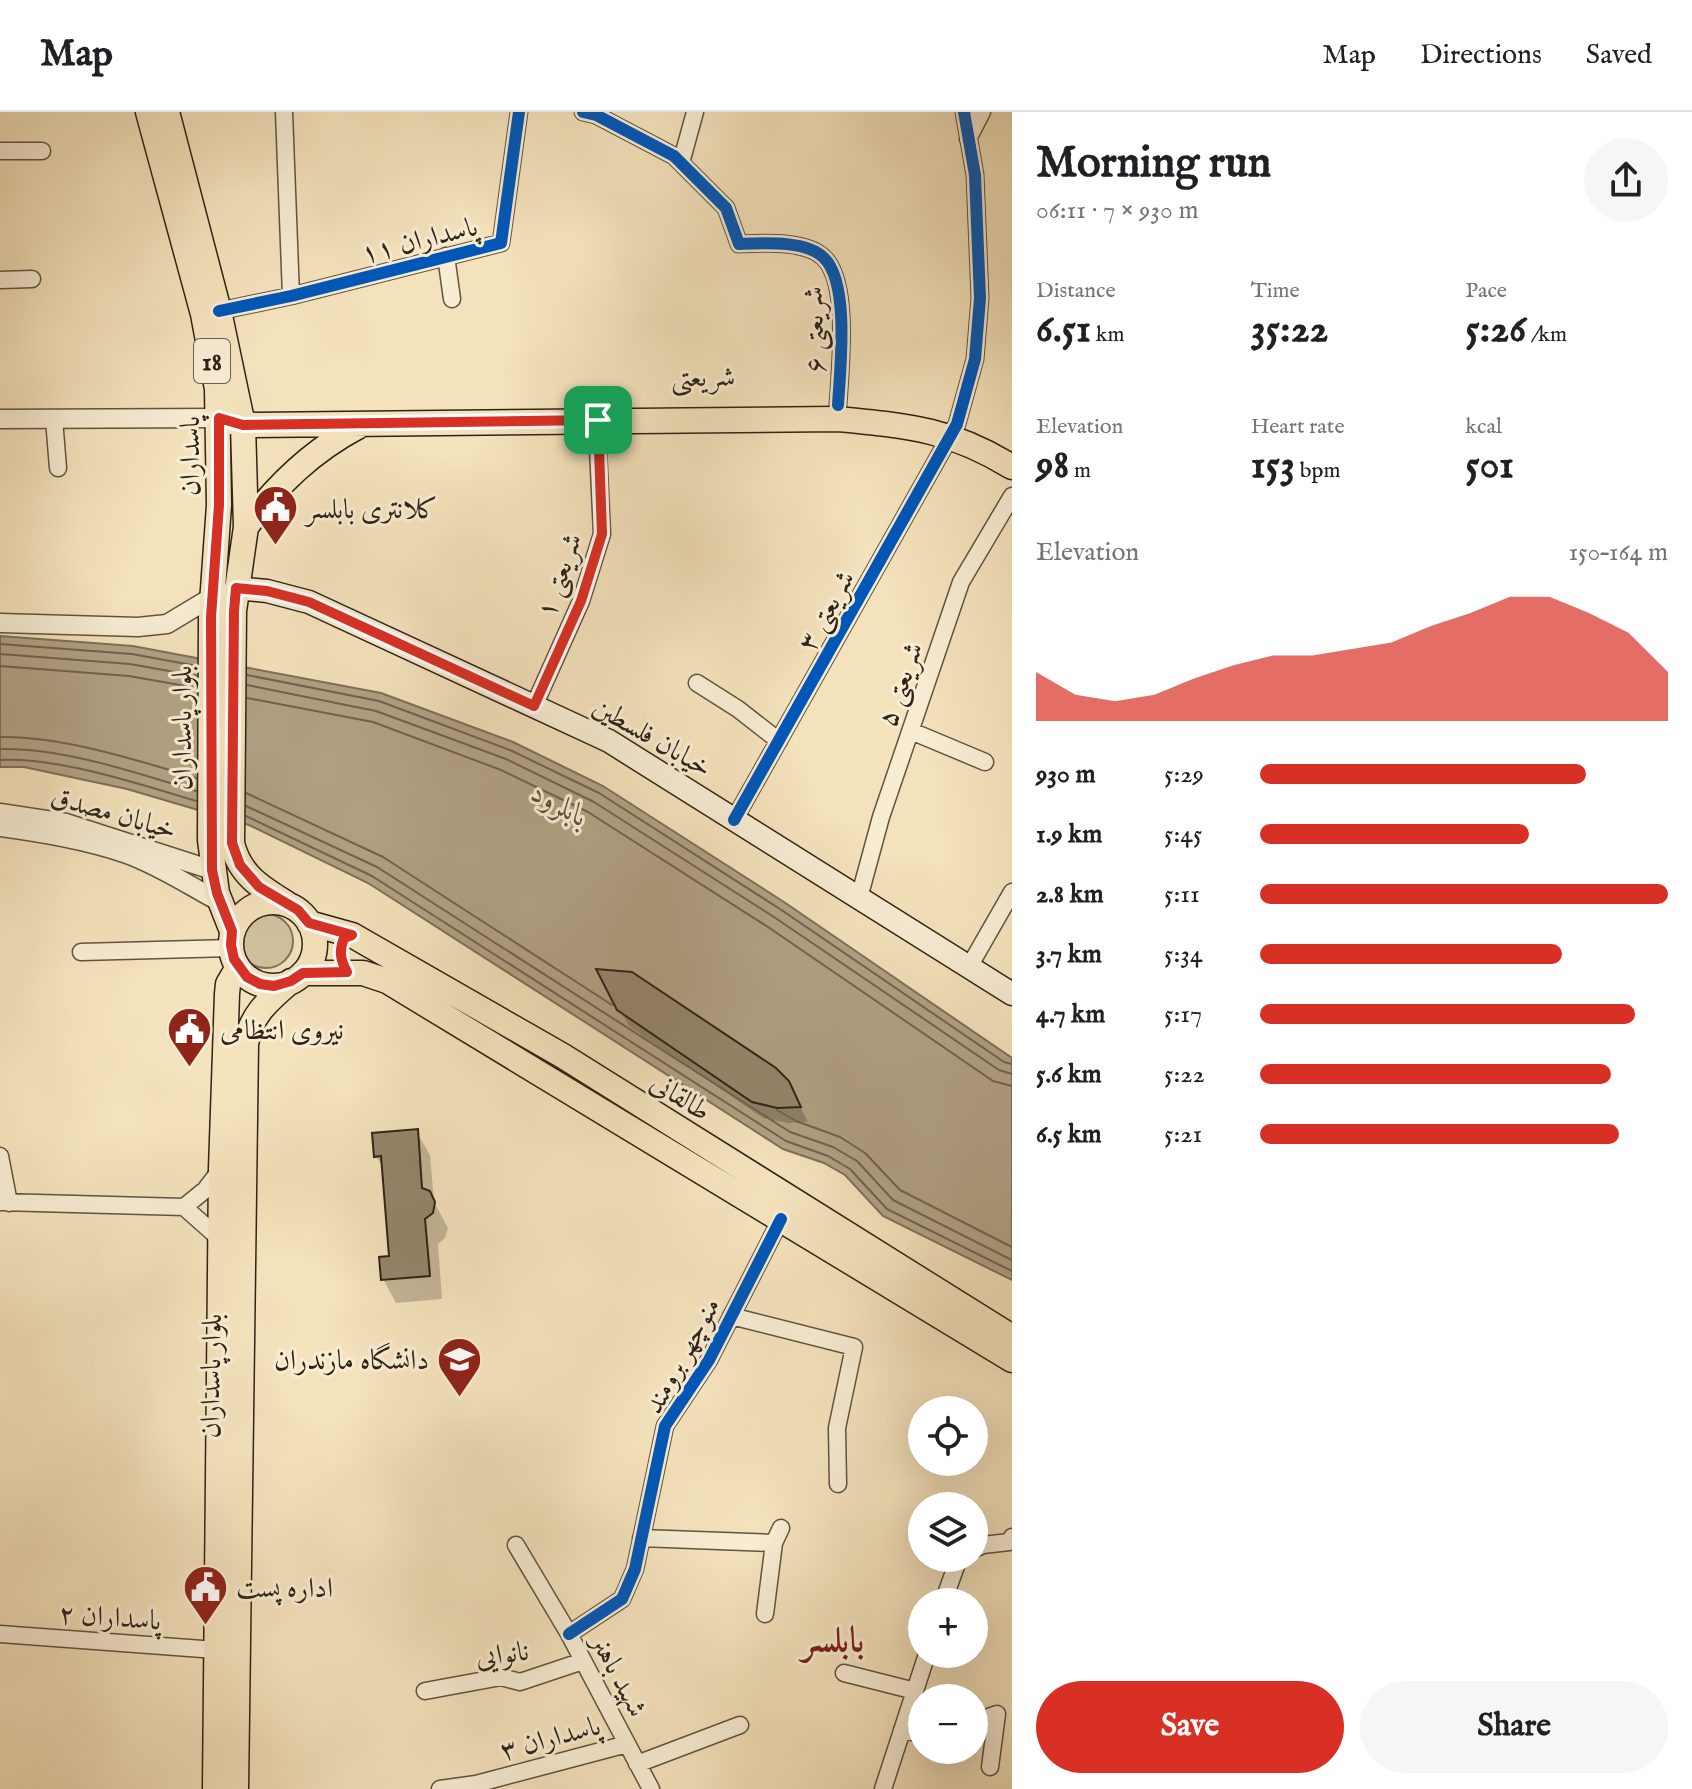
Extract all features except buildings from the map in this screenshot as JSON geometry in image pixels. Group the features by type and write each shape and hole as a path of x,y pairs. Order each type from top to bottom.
{"main road":[{"name":"پاسداران","path":"148,112 203,314 217,389 235,418 219,505 223,603"},
{"name":"پاسداران","path":"167,112 219,311 235,418 246,527 223,603"},
{"name":"شریعتی","path":"235,418 365,423 838,405 879,408 1012,451"},
{"name":"شریعتی","path":"235,418 597,414 838,419 954,430 1012,467"},
{"path":"246,527 286,477 329,442 365,423"},
{"name":"خیابان فلسطین","path":"223,603 267,591 309,602 609,741 1012,994"},
{"name":"بلوار پاسداران","path":"215,1789 221,1169 228,984 234,949 212,870 221,841 223,603"},
{"name":"بلوار پاسداران","path":"221,841 249,878 286,903"},
{"path":"268,902 286,903 298,910 309,923 314,949 311,962 297,977 278,985 264,985 247,977 234,949 241,916 251,907 268,902"},
{"name":"طالقانی","path":"309,923 352,935 563,1056 1012,1337"},
{"path":"347,972 341,961 340,949 344,938 352,935"},
{"name":"طالقانی","path":"297,977 347,972 363,973 387,981 1012,1360"},
{"name":"بلوار پاسداران","path":"236,1789 246,1044 255,1015 297,977"}],"street":[{"path":"284,112 291,296"},
{"name":"پاسداران ۱۱","path":"219,311 501,243 519,112"},
{"path":"681,163 695,112"},
{"name":"شریعتی ۳","path":"734,820 954,430 975,359 980,298 975,175 964,112"},
{"path":"968,139 982,112"},
{"name":"شریعتی ۶","path":"591,113 674,156 726,208 739,244 785,242 823,255 835,273 842,325 838,405"},
{"path":"0,151 42,151"},
{"path":"446,256 452,299"},
{"path":"0,280 32,279"},
{"name":"شریعتی ۱","path":"534,706 581,601 602,534 597,414"},
{"path":"0,419 235,418"},
{"path":"54,419 58,468"},
{"name":"شریعتی ۵","path":"859,898 881,817 961,582 1012,496"},
{"path":"0,623 138,627 167,624 223,603"},
{"path":"697,683 738,709 779,741"},
{"path":"911,731 985,762"},
{"name":"خیابان مصدق","path":"0,813 66,823 212,870"},
{"name":"خیابان مصدق","path":"0,827 61,836 127,854 220,902"},
{"path":"969,967 1012,892"},
{"path":"81,952 234,949"},
{"path":"0,1156 5,1203 184,1207 205,1190 221,1169"},
{"path":"184,1207 220,1239"},
{"name":"منوچهر برومند","path":"569,1634 622,1599 635,1569 665,1426 709,1360 781,1219"},
{"path":"731,1316 854,1347 837,1428 838,1484"},
{"path":"641,1538 778,1536 765,1614"},
{"path":"988,1544 1009,1542 1012,1537"},
{"name":"شهید باهنر","path":"516,1545 569,1634 651,1789"},
{"name":"پاسداران ۲","path":"0,1634 216,1650"},
{"name":"نانوایی","path":"425,1691 501,1677 520,1682 583,1661"},
{"path":"844,1673 908,1689"},
{"path":"883,1789 908,1712"},
{"path":"988,1717 997,1714 990,1767"},
{"path":"637,1764 740,1725"},
{"path":"902,1730 908,1731"},
{"name":"پاسداران ۳","path":"440,1789 476,1786 627,1744"}],"shaded area":[{"path":"266,914 285,922 293,941 285,960 266,968 247,960 239,941 247,922"}],"water":[{"name":"بابلرود","path":"0,636 133,646 381,693 513,742 603,786 784,902 1012,1058 1012,1280 883,1216 845,1175 824,1163 783,1149 368,883 249,825 127,789 24,767 0,767"}],"cycle path":[{"path":"219,311 501,243 519,112"},
{"path":"583,112 596,115 674,156 726,208 739,244 796,245 824,258 832,270 840,306 842,328 838,405"},
{"path":"734,820 957,424 975,359 980,298 975,175 964,112"},
{"path":"569,1634 622,1599 635,1569 665,1426 709,1360 781,1219"}],"place":[{"name":"کلانتری بابلسر","path":"275,547"},
{"name":"نیروی انتظامی","path":"189,1068"},
{"name":"دانشگاه مازندران","path":"460,1398"},
{"name":"اداره پست","path":"205,1626"}],"district":[{"name":"بابلسر","path":"833,1638"}],"route":[{"path":"219,418 243,425 598,420 602,534 581,601 534,706 309,602 267,591 236,588 232,843 235,856 249,878 298,910 309,923 352,935 344,938 340,949 341,961 347,972 303,973 283,985 274,986 251,980 235,963 231,950 232,931 217,893 210,840 211,617 219,505 219,418"}]}
